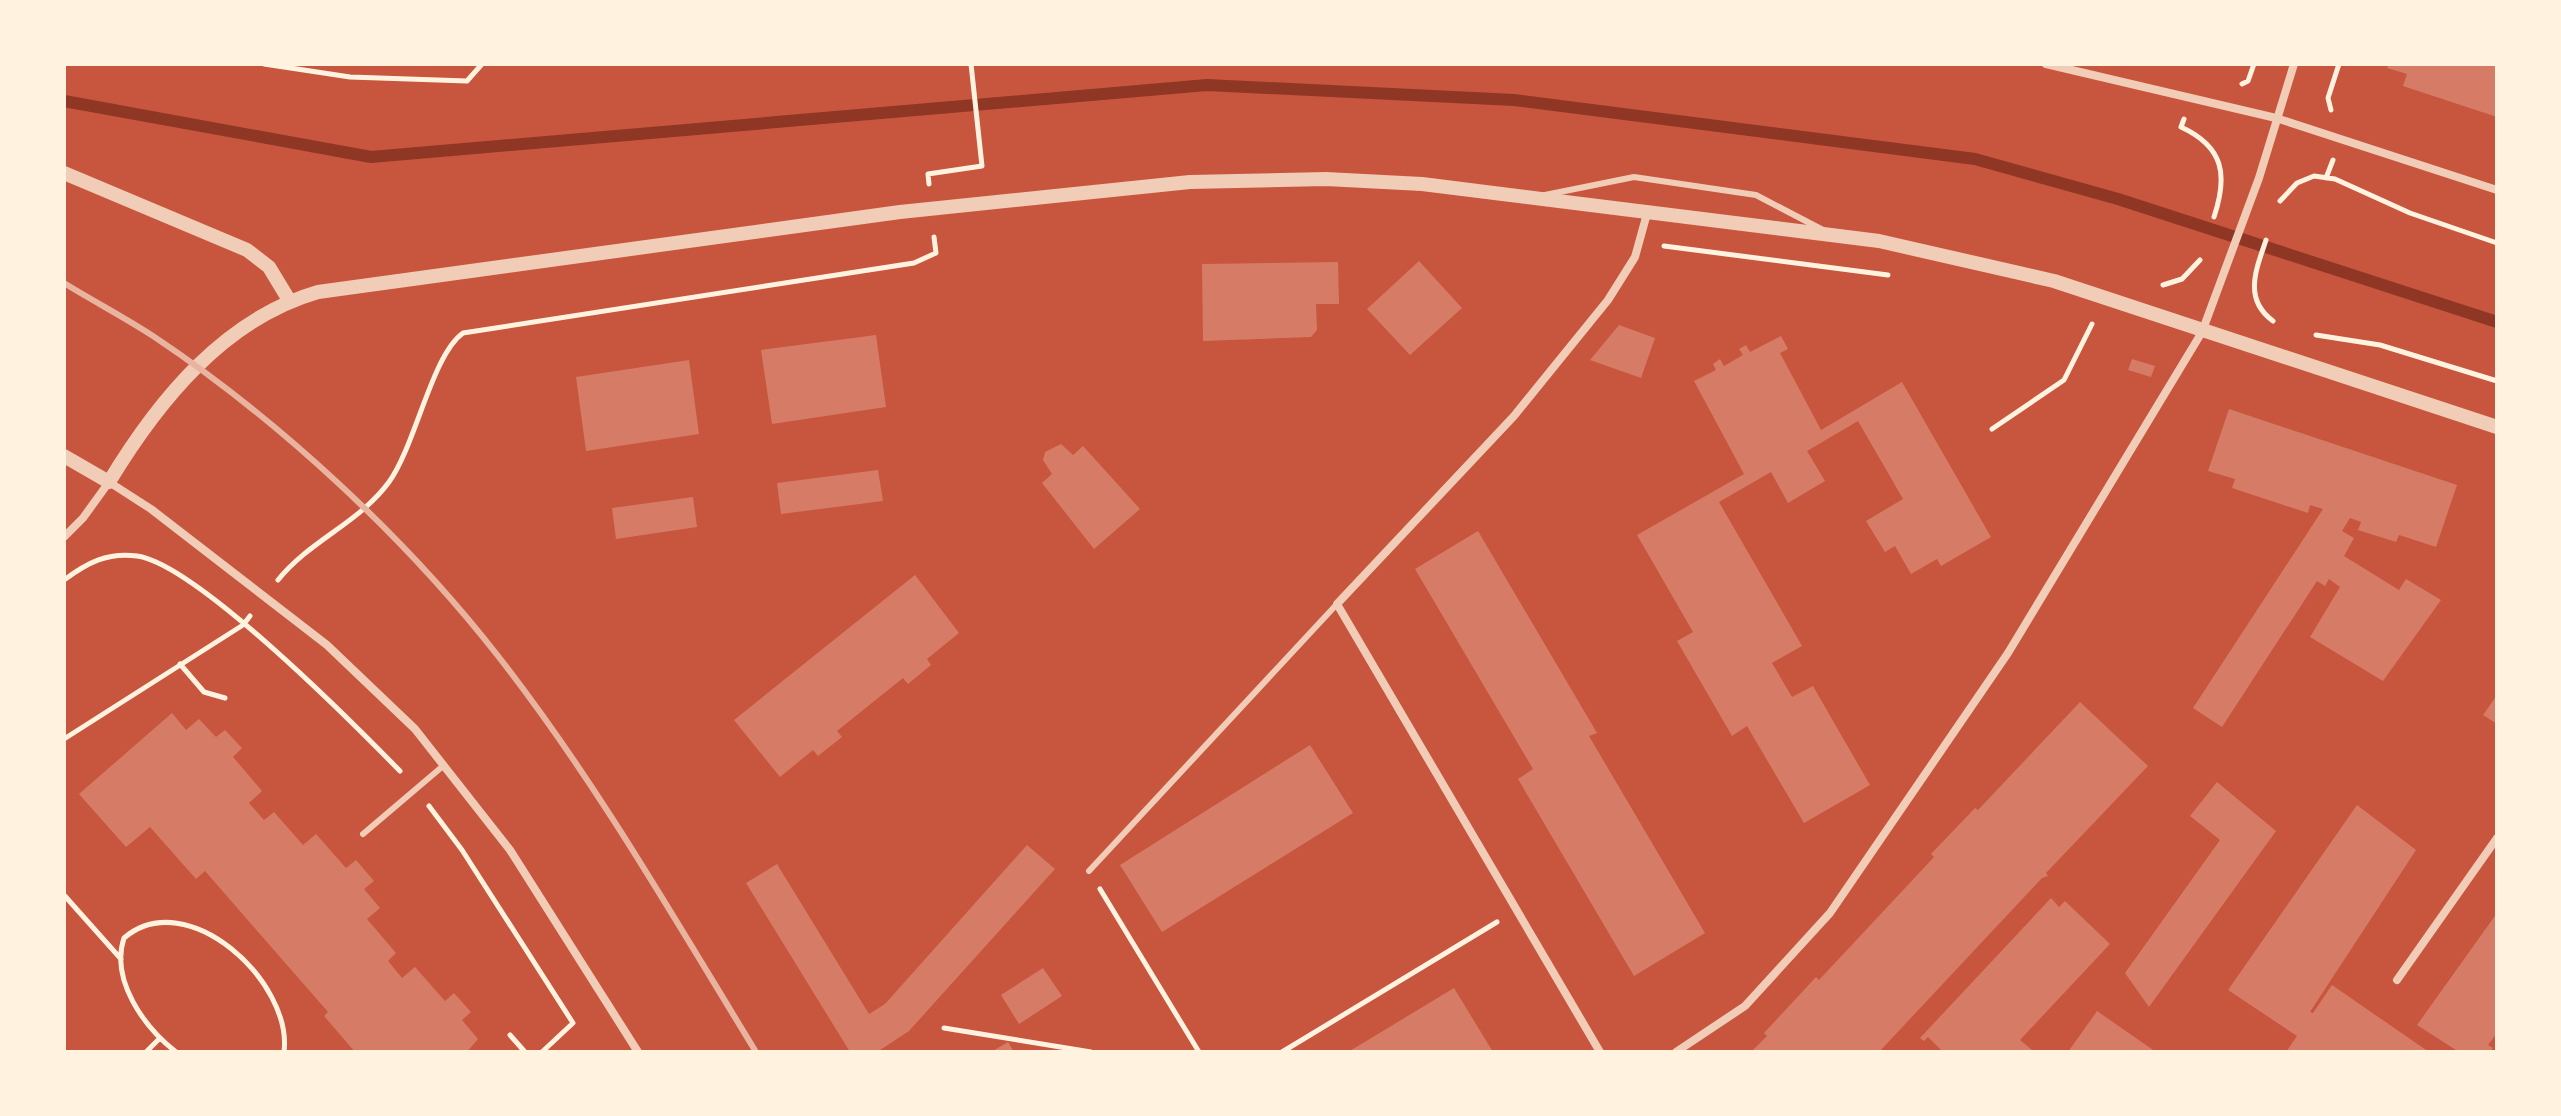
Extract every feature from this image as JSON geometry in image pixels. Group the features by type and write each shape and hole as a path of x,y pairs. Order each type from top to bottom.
{"street":[{"path":"2046,64 2276,118 2497,190"},
{"path":"1676,1052 1745,1006 1830,913 2008,653 2202,332 2259,178 2294,64"},
{"path":"64,173 247,250 269,267 289,300"},
{"path":"64,537 83,518 109,482 145,423 228,338 258,316 289,300 361,284 900,212 1190,182 1326,179 1422,184 1879,241 2054,281 2497,427"},
{"path":"1600,1052 1337,604 1514,416 1608,300 1635,257 1648,210"},
{"path":"64,456 151,509 327,645 415,729 510,850 636,1051"},
{"path":"2397,980 2497,838"}],"lane":[{"path":"1537,197 1634,177 1756,195 1833,235"},
{"path":"1089,871 1337,604"},
{"path":"363,834 443,766"}],"path":[{"path":"264,64 350,77 467,81 482,64"},
{"path":"971,64 982,166"},
{"path":"2209,232 2223,190 2219,164"},
{"path":"2277,211 2281,197 2290,189 2314,176 2335,179 2410,213 2497,243"},
{"path":"2267,238 2253,280 2255,295 2261,312 2284,326"},
{"path":"1639,243 1894,276"},
{"path":"2188,272 2200,260 2204,246"},
{"path":"64,739 243,625 294,560 342,529 389,482 416,432 447,350 463,333 914,263 936,253"},
{"path":"2082,320 2106,329"},
{"path":"1992,429 2064,380 2092,324"},
{"path":"2311,334 2380,345 2497,381"},
{"path":"64,580 86,563 113,555 140,556 188,581 331,700 416,788 462,850 573,1023 542,1052"},
{"path":"180,664 204,692 225,698"},
{"path":"1089,871 1199,1052"},
{"path":"64,895 121,959"},
{"path":"1282,1052 1517,910"},
{"path":"176,1052 160,1038 133,1000 121,959 124,938 141,924 154,921 176,922 217,939 234,951 268,993 279,1014 285,1051"},
{"path":"944,1028 1091,1052"},
{"path":"510,1035 525,1052"},
{"path":"146,1052 160,1038"}],"building":[{"path":"2389,64 2497,64 2497,117 2403,86 2407,74 2387,68"},
{"path":"1419,261 1462,308 1410,355 1367,309"},
{"path":"1338,262 1339,304 1316,304 1317,330 1311,337 1203,341 1202,264"},
{"path":"1619,325 1655,338 1641,378 1590,360"},
{"path":"876,335 886,407 772,424 761,350"},
{"path":"1781,336 1788,349 1780,353 1821,430 1902,382 1991,537 1941,566 1937,559 1911,574 1895,546 1885,552 1866,521 1903,499 1858,421 1807,451 1825,481 1788,503 1771,472 1719,502 1802,646 1772,663 1792,697 1813,686 1870,785 1804,823 1747,726 1732,736 1677,641 1693,632 1637,535 1744,474 1694,381 1716,370 1713,364 1720,359 1724,366 1743,355 1739,349 1746,345 1750,352"},
{"path":"2132,359 2155,366 2151,377 2128,370"},
{"path":"689,360 699,434 586,451 576,377"},
{"path":"2229,409 2457,485 2436,547 2399,535 2396,542 2358,530 2361,522 2350,518 2342,531 2354,538 2344,556 2399,590 2406,579 2441,600 2383,681 2310,637 2340,587 2329,579 2325,586 2317,581 2222,727 2193,708 2323,509 2310,505 2308,513 2232,488 2235,479 2208,471"},
{"path":"1061,444 1073,455 1083,446 1140,509 1094,549 1042,483 1052,474 1043,460 1045,452"},
{"path":"878,470 883,501 781,514 777,483"},
{"path":"693,497 697,527 616,539 612,508"},
{"path":"1478,531 1597,733 1589,736 1705,933 1634,976 1518,779 1533,769 1415,569"},
{"path":"915,575 959,633 927,659 931,665 908,684 903,678 837,731 842,737 818,756 813,750 780,777 734,720"},
{"path":"2497,695 2497,724 2483,715"},
{"path":"2080,702 2148,766 2046,873 2048,876 2042,878 1879,1052 1751,1052 1767,1036 1764,1033 1816,977 1819,980 1934,857 1931,854 1975,808 1978,810"},
{"path":"172,713 186,730 199,719 216,737 225,730 242,748 233,757 262,791 249,803 264,820 274,812 303,845 316,834 346,868 356,860 374,881 364,889 380,908 367,919 396,953 388,961 402,978 415,967 445,1001 454,993 471,1012 462,1020 478,1039 467,1052 355,1052 324,1016 328,1012 205,871 196,879 150,827 126,847 79,794"},
{"path":"1310,745 1353,813 1162,932 1120,865"},
{"path":"2217,782 2276,831 2149,1007 2125,973 2220,840 2190,816"},
{"path":"2357,805 2416,850 2310,1012 2313,1013 2332,985 2429,1052 2286,1052 2297,1036 2228,990"},
{"path":"1027,845 1055,869 909,1031 877,1052 850,1052 746,883 777,864 869,1014 885,1004"},
{"path":"2051,898 2059,907 2065,901 2110,944 2020,1040 2032,1050 1943,1052 1928,1037 1924,1041 1920,1038"},
{"path":"2497,913 2497,1033 2488,1045 2493,1048 2490,1052 2459,1052 2417,1025"},
{"path":"1043,968 1062,996 1019,1024 1001,995"},
{"path":"1454,988 1493,1052 1348,1052 1416,1011"},
{"path":"2097,1011 2156,1052 2068,1052"},
{"path":"1008,1042 1014,1052 991,1052"}],"waterway":[{"path":"64,101 371,157 1207,85 1514,100 1975,159 2118,199 2497,322"}],"railway":[{"path":"64,283 153,336 247,405 338,483 423,568 498,656 568,751 633,850 756,1052"}]}
